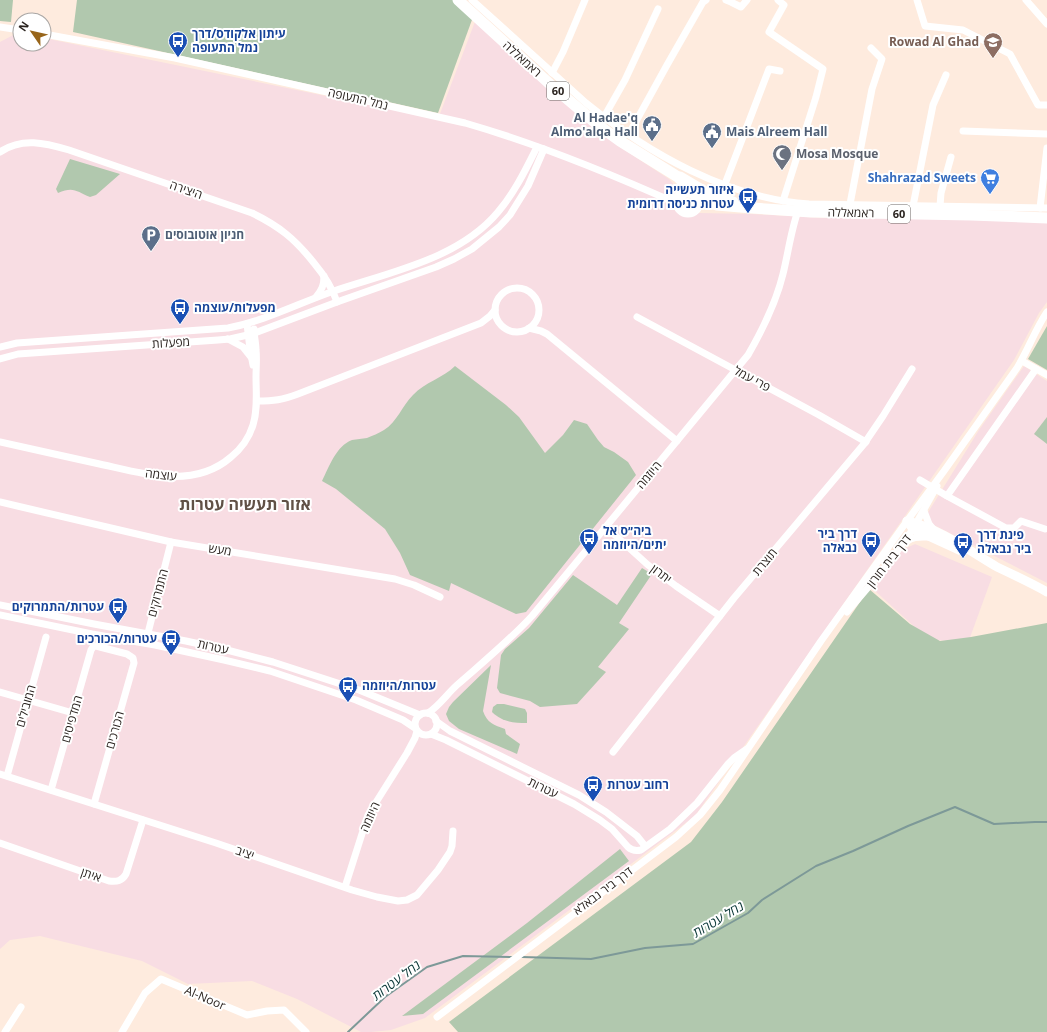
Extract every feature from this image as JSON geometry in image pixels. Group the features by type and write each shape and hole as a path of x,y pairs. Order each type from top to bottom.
{"highway":[{"name":"ראמאללה","path":"458,0 552,86 593,121 620,142 679,180 687,199 712,210 752,208 831,213 971,215 1047,218"},
{"name":"60","path":"667,171 692,183 707,193 752,208"}],"main road":[{"path":"907,521 933,535 957,543 998,567 1047,592"}],"street":[{"path":"472,0 552,73 604,117 680,165 725,184 755,194 783,201 821,204 1044,208 1047,148"},
{"path":"552,73 563,52 585,0"},
{"path":"629,134 670,59 703,2 706,0"},
{"path":"726,0 741,7 747,0"},
{"path":"778,0 784,5 769,32 823,69 816,97 783,201"},
{"path":"917,0 925,26 963,30 1010,54 1038,105 1047,105"},
{"path":"1026,0 1046,20"},
{"path":"604,117 624,80 658,9"},
{"path":"0,27 12,29"},
{"name":"נמל התעופה","path":"52,35 175,58 446,119 501,134 541,148 613,175 662,197 687,199"},
{"path":"850,204 872,89 882,59 870,48"},
{"path":"725,184 769,69 780,71"},
{"path":"913,206 933,105 946,75"},
{"path":"963,131 1047,134"},
{"name":"היצירה","path":"0,152 15,144 38,143 51,145 76,152 252,213 277,226 298,243 324,276 337,302"},
{"name":"מפעלות","path":"0,347 17,343 228,328 250,323 333,292 413,265 461,244 488,223 517,186 541,148"},
{"name":"מפעלות","path":"0,359 18,354 227,339 251,334 436,267 472,249 499,227 510,215 528,186 541,148"},
{"path":"940,206 952,157"},
{"name":"היוזמה","path":"428,713 521,628 549,597 606,526 736,371 751,350 770,315 783,276 798,211"},
{"path":"314,299 324,286 324,276"},
{"path":"257,401 274,401 284,399 481,323 495,310 499,298 505,292 512,289 521,288 529,291 535,297 539,309 538,317 534,325 522,332 514,332 506,329 497,319 495,310"},
{"name":"דרך בית חורון","path":"821,641 880,574 915,526 944,471 1022,361 1047,312"},
{"path":"538,317 548,334 677,441"},
{"name":"פרי עמל","path":"637,317 866,442"},
{"name":"עוצמה","path":"250,323 252,358 256,375"},
{"path":"481,323 500,324"},
{"path":"529,328 548,334"},
{"name":"עוצמה","path":"0,442 151,475 178,477 190,476 213,469 226,462 244,444 251,430 255,416 257,401 256,349 251,334"},
{"path":"227,339 242,347 252,358"},
{"path":"1022,361 1047,375"},
{"name":"תוצרת","path":"613,752 720,616 854,458 883,416 912,369"},
{"path":"947,496 1036,369"},
{"path":"920,480 1006,528 1014,528 1021,521 1045,529"},
{"name":"דרך בית חורון","path":"750,746 821,641 907,521 934,488"},
{"name":"מעש","path":"0,502 171,542 395,579 414,585 440,597"},
{"path":"901,546 914,537 933,535 924,511"},
{"name":"יתרון","path":"606,526 648,565 720,616"},
{"name":"התמרוקים","path":"145,643 171,542"},
{"name":"עטרות","path":"0,605 227,650 273,662 359,690 420,715"},
{"name":"עטרות","path":"0,615 92,634 145,643 270,671 356,700 403,720 416,729"},
{"name":"המובילים","path":"3,775 28,700 46,637"},
{"name":"הכורכים","path":"93,647 127,654 134,660 134,665 94,804"},
{"name":"המדפיסים","path":"51,790 93,647"},
{"path":"0,692 73,713"},
{"name":"היוזמה","path":"436,719 440,703"},
{"path":"428,713 436,719 436,728 428,735 419,733 416,729 415,720 420,715 428,713"},
{"name":"עטרות","path":"428,735 446,740 574,804 612,829 631,850 641,850 645,846 637,836 606,812 579,795 450,730 436,719"},
{"name":"היוזמה","path":"345,887 368,815 407,753 415,738 416,729"},
{"name":"היוזמה","path":"407,753 419,740 428,735"},
{"path":"645,846 670,829 697,803 728,764 750,746"},
{"name":"דרך ביר נבאלא","path":"437,1017 676,837 700,815 720,790 750,746"},
{"name":"יציב","path":"3,775 389,900 402,901 417,895 434,875 450,852 453,841 453,831"},
{"name":"איתן","path":"0,843 109,881 119,882 126,874 143,820"},
{"name":"Al-Noor","path":"122,1032 145,993 161,979 247,1015 284,1010 306,1032"},
{"path":"5,1032 21,1007"}],"shaded area":[{"path":"476,19 620,147 669,179 699,213 822,218 979,218 1047,221 1047,302 1039,313 1014,360 695,816 425,1018 391,1030 361,1032 297,999 252,981 188,984 142,961 40,936 10,940 0,949 0,42 12,36 12,52 52,52 52,40 438,119"},
{"path":"1024,366 1047,381 1047,583 934,525 928,518 927,514 979,430"},
{"path":"915,544 992,577 968,643 928,639 873,589 902,550"}],"green space":[{"path":"0,0 13,0 11,22 0,21"},
{"path":"77,0 454,0 473,17 438,113 73,32"},
{"path":"70,159 120,174 96,195 90,197 72,190 58,193 56,189"},
{"path":"1047,326 1047,370 1028,359"},
{"path":"455,366 506,405 519,417 545,453 563,435 574,420 587,424 604,447 628,462 636,475 526,612 516,614 451,583 449,591 410,575 400,553 385,529 336,489 322,481 337,452 346,443 352,440 367,438 389,427 409,399 428,383 445,374"},
{"path":"1047,417 1047,444 1034,434"},
{"path":"642,568 652,574 619,623 629,629 598,667 606,672 577,704 540,707 530,701 500,693 497,688 501,655 505,649 529,628 573,575 617,605"},
{"path":"869,589 910,624 940,641 1047,623 1047,1032 458,1032 449,1022 691,842 722,802"},
{"path":"491,665 483,711 489,721 494,725 505,729 506,734 520,744 517,754 459,729 449,721 446,714 453,702"},
{"path":"497,704 504,704 525,709 527,713 527,723 513,722 500,718 492,712 493,707"},
{"path":"620,849 629,861 423,1014 402,1016 527,923"}],"waterway":[{"name":"נחל עטרות","path":"522,957 591,959 645,948 693,944 748,913 762,900 816,866 955,807 994,824 1047,822"},
{"name":"נחל עטרות","path":"348,1032 385,997 427,967 463,956 513,957"}],"place":[{"name":"עיתון אלקודס/דרך נמל התעופה","path":"178,58"},
{"name":"Rowad Al Ghad","path":"993,59"},
{"name":"Al Hadae'q Almo'alqa Hall","path":"652,142"},
{"name":"Mais Alreem Hall","path":"712,149"},
{"name":"Mosa Mosque","path":"782,171"},
{"name":"Shahrazad Sweets","path":"990,195"},
{"name":"איזור תעשייה עטרות כניסה דרומית","path":"748,214"},
{"name":"חניון אוטובוסים","path":"151,252"},
{"name":"מפעלות/עוצמה","path":"180,325"},
{"name":"ביה״ס אל יתים/היוזמה","path":"589,555"},
{"name":"דרך ביר נבאלה","path":"871,558"},
{"name":"פינת דרך ביר נבאלה","path":"963,559"},
{"name":"עטרות/התמרוקים","path":"118,624"},
{"name":"עטרות/הכורכים","path":"171,656"},
{"name":"עטרות/היוזמה","path":"348,703"},
{"name":"רחוב עטרות","path":"593,802"}],"district":[{"name":"אזור תעשיה עטרות","path":"245,504"}]}
